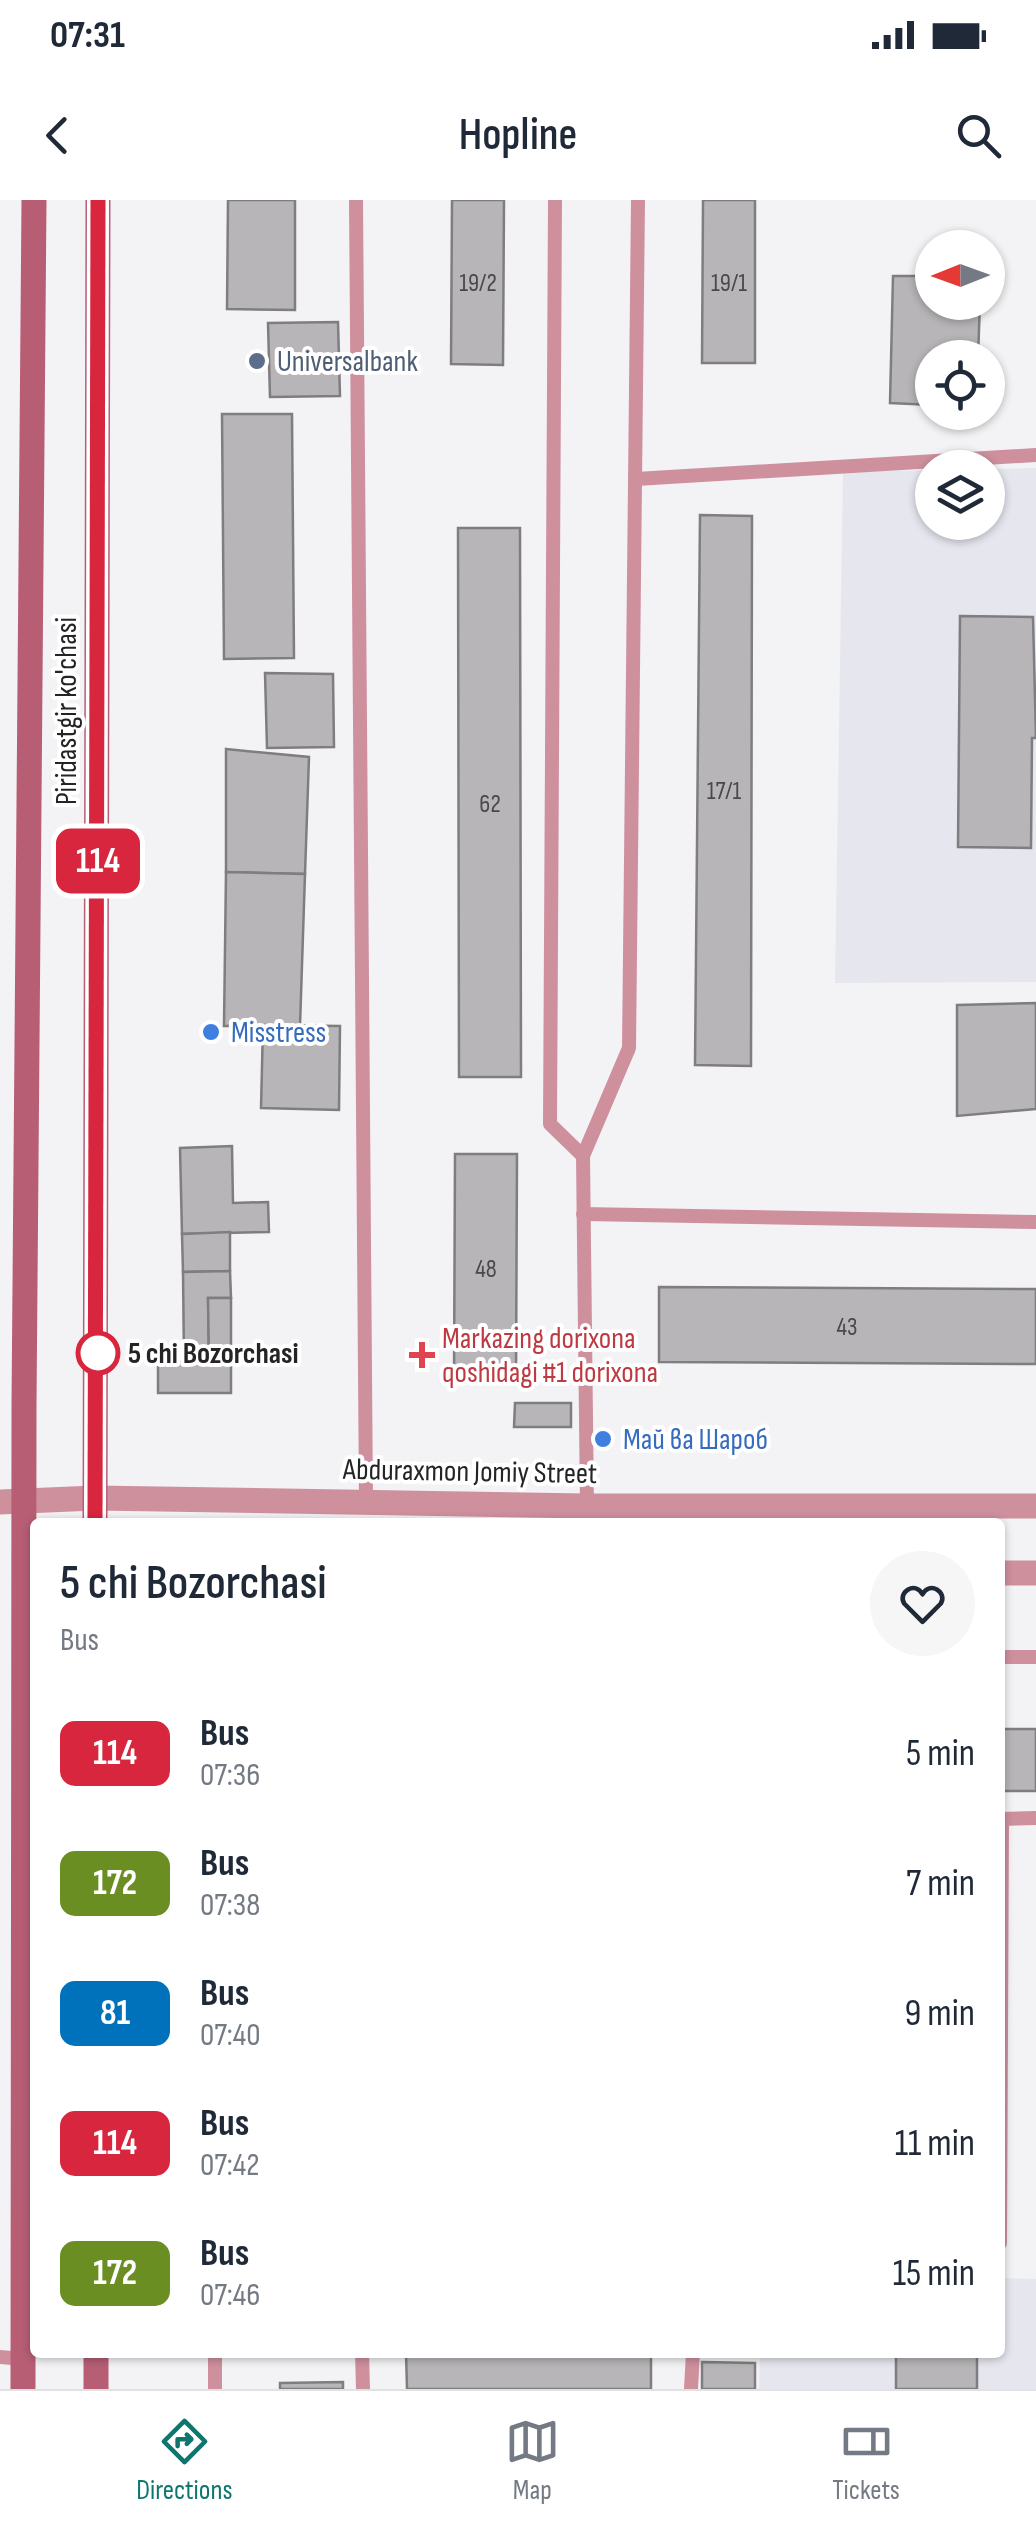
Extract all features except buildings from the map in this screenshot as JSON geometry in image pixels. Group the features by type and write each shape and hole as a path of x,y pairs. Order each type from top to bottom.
{"main road":[{"name":"Piridastgir ko'chasi","path":"23,2389 12,2358 30,1574 12,1502 34,200"},
{"name":"Piridastgir ko'chasi","path":"95,1510 98,200"},
{"path":"96,2358 96,2389"}],"street":[{"name":"Abduraxmon Jomiy Street","path":"12,1502 95,1510 366,1501 587,1506 1036,1506"},
{"path":"1005,1573 1036,1573"}],"lane":[{"path":"356,200 366,1501"},
{"path":"555,200 550,1124 583,1156"},
{"path":"587,1506 583,1156 630,1048 638,200"},
{"path":"636,479 1036,455"},
{"path":"584,1214 1036,1222"},
{"path":"1005,1657 1036,1657"},
{"path":"1005,1820 1036,1818"},
{"path":"214,2358 215,2389"},
{"path":"362,2358 363,2389"},
{"path":"691,2389 693,2358"}],"shaded area":[{"path":"1036,468 1036,982 835,983 843,472 915,470 915,540 1005,540 1005,469"},
{"path":"1005,2278 1036,2279 1036,2389 759,2389 760,2358 1005,2358"}],"bus line":[{"name":"114","path":"95,1518 98,200"}],"place":[{"name":"Universalbank","path":"257,361"},
{"name":"Misstress","path":"211,1032"},
{"name":"5 chi Bozorchasi","path":"98,1353"},
{"name":"Markazing dorixona qoshidagi #1 dorixona","path":"422,1355"},
{"name":"Май ва Шароб","path":"603,1439"}]}
